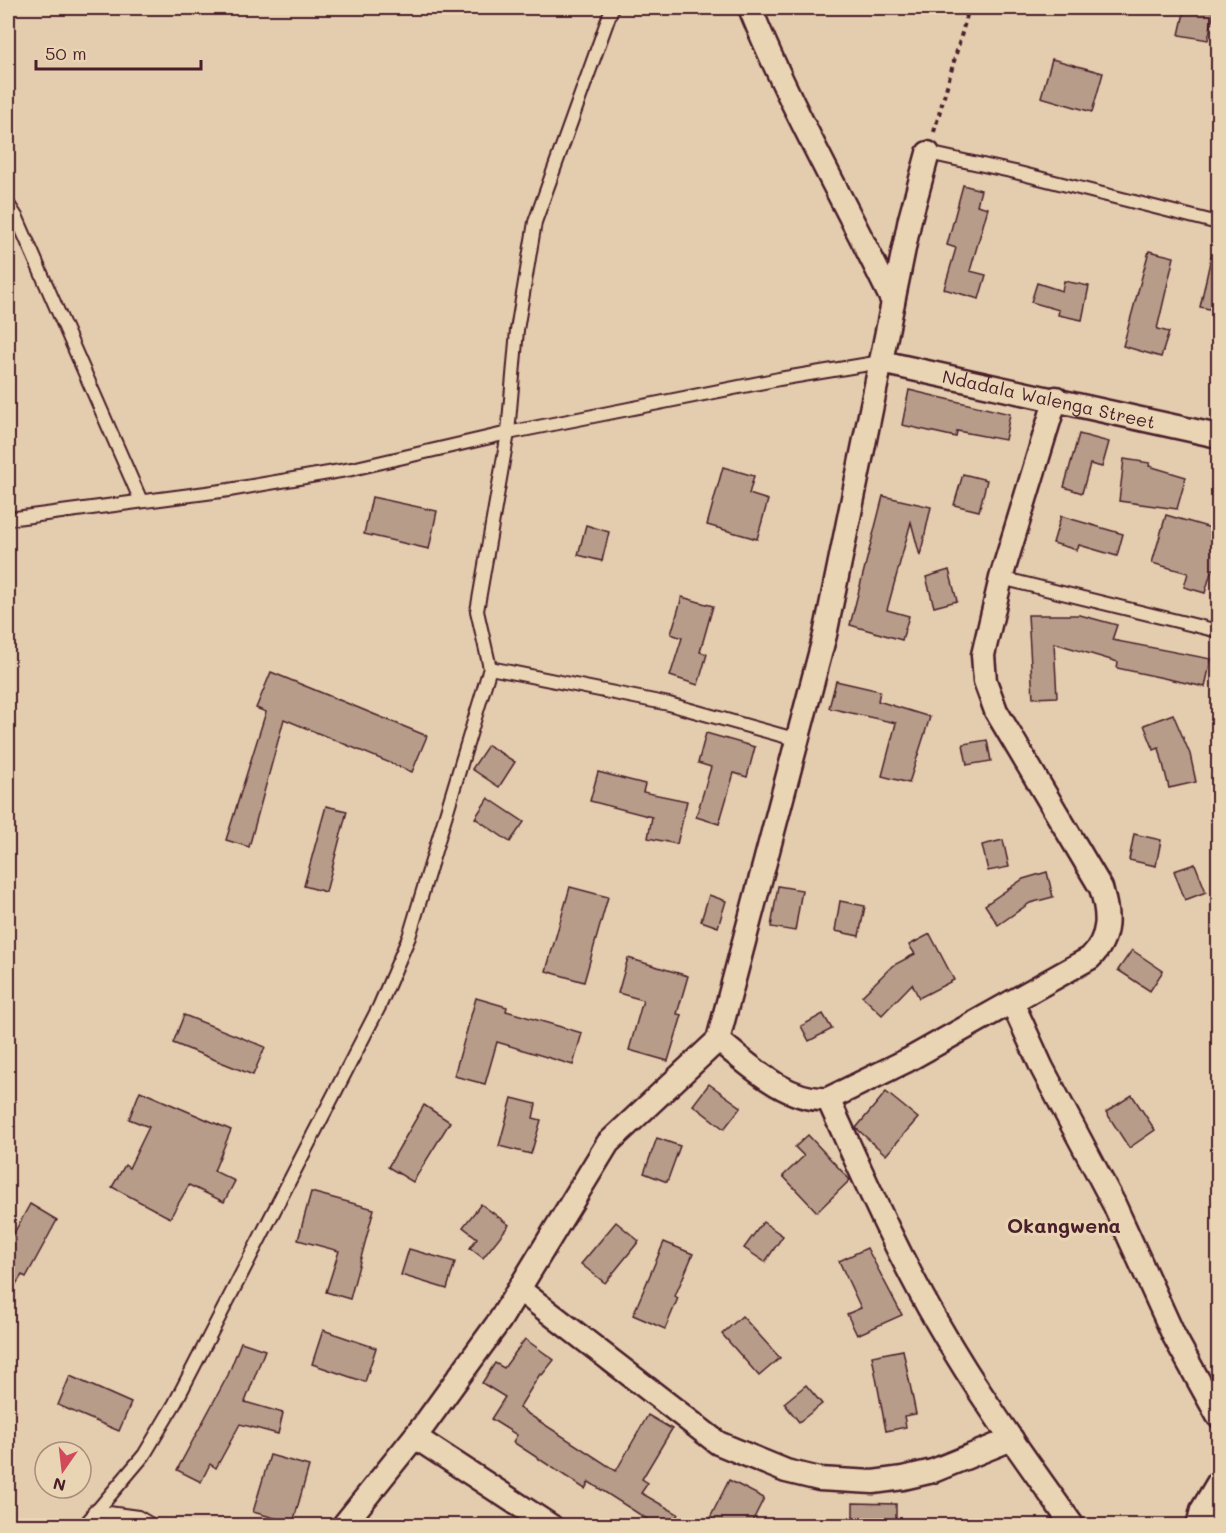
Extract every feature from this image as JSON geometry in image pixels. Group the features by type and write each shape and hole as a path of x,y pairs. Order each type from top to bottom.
{"street":[{"path":"750,8 817,155 841,194 893,302"},
{"path":"343,1526 415,1437 520,1290 608,1143 718,1040 825,635 910,219 928,153"},
{"name":"Ndadala Walenga Street","path":"881,362 1056,398 1218,436"},
{"path":"718,1040 756,1070 794,1094 817,1100 828,1099 889,1069 1012,1002 1090,958 1100,948 1106,932 1108,912 1101,888 988,696 983,655 1001,578 1056,398"},
{"path":"1012,1002 1042,1068 1114,1204 1174,1336 1218,1416"},
{"path":"828,1099 898,1251 939,1326 1012,1439 1073,1526"},
{"path":"520,1290 718,1443 786,1471 819,1479 873,1482 903,1478 933,1471 1012,1439"},
{"path":"415,1437 551,1526"},
{"path":"1198,1526 1203,1510 1218,1483"}],"lane":[{"path":"84,1526 94,1511 144,1455 175,1403 379,1007 409,937 490,668 477,611 508,433 523,280 535,222 612,8"},
{"path":"928,153 1015,172 1218,223"},
{"path":"8,204 17,218 141,501"},
{"path":"8,519 229,490 352,469 508,433 779,379 881,362"},
{"path":"1001,578 1218,631"},
{"path":"490,668 669,704 798,740"},
{"path":"94,1511 138,1517 153,1526"}],"path":[{"path":"928,153 969,8"}],"building":[{"path":"1185,8 1214,11 1208,40 1179,35"},
{"path":"1052,59 1103,73 1092,112 1041,97"},
{"path":"963,185 981,190 977,205 988,208 970,271 986,275 979,299 944,289 956,248 947,245"},
{"path":"1149,251 1174,257 1157,329 1169,332 1161,357 1123,346"},
{"path":"1211,257 1218,258 1218,311 1200,307"},
{"path":"1064,281 1089,286 1082,320 1058,315 1059,310 1031,302 1037,283 1062,291"},
{"path":"909,390 1010,414 1005,440 957,431 956,437 902,425"},
{"path":"1079,434 1109,442 1102,467 1090,464 1082,493 1064,487"},
{"path":"1124,459 1150,463 1149,466 1186,477 1177,509 1119,501"},
{"path":"723,467 754,476 749,494 768,500 757,539 707,525"},
{"path":"963,474 987,480 979,511 954,505"},
{"path":"883,496 931,507 920,556 911,522 887,610 909,616 902,640 850,625"},
{"path":"372,497 437,511 429,549 364,534"},
{"path":"1166,515 1218,530 1218,571 1212,569 1205,593 1184,587 1188,573 1152,563"},
{"path":"1061,516 1123,534 1117,556 1079,545 1077,550 1053,543"},
{"path":"586,525 609,532 602,561 578,555"},
{"path":"949,570 957,601 934,607 926,577"},
{"path":"682,597 713,606 700,652 707,654 698,685 670,676 682,638 671,634"},
{"path":"1028,615 1080,615 1117,625 1112,640 1211,659 1205,687 1117,668 1118,662 1054,643 1057,697 1033,698"},
{"path":"271,672 427,736 412,772 284,719 249,847 226,840 266,712 256,708"},
{"path":"836,681 880,691 878,701 930,717 909,783 882,776 896,723 829,708"},
{"path":"1173,714 1190,754 1196,782 1169,788 1159,748 1154,750 1144,725"},
{"path":"706,733 755,747 747,777 734,773 719,824 696,817 711,767 698,763"},
{"path":"987,740 991,761 967,765 963,744"},
{"path":"488,745 515,762 499,787 472,769"},
{"path":"598,772 645,784 643,792 687,801 677,844 648,838 652,817 590,801"},
{"path":"488,798 524,822 510,842 475,818"},
{"path":"326,806 347,811 326,892 304,886"},
{"path":"1134,834 1161,840 1156,866 1129,860"},
{"path":"1003,840 1009,867 988,871 982,845"},
{"path":"1195,864 1206,892 1185,900 1174,871"},
{"path":"1047,872 1053,897 1030,903 998,925 985,905 1023,879"},
{"path":"778,886 802,890 795,931 771,927"},
{"path":"570,887 608,897 584,982 546,971"},
{"path":"709,895 726,901 718,927 701,921"},
{"path":"840,901 865,906 859,936 835,931"},
{"path":"930,934 954,980 919,998 912,984 882,1015 862,996 892,966 915,954 909,945"},
{"path":"1132,950 1163,971 1150,991 1118,970"},
{"path":"628,958 688,976 677,1014 682,1015 668,1061 629,1050 643,1000 618,993"},
{"path":"476,998 507,1007 506,1011 582,1033 573,1065 497,1042 485,1084 454,1076"},
{"path":"823,1014 832,1029 809,1041 801,1026"},
{"path":"184,1015 265,1047 253,1075 173,1043"},
{"path":"709,1084 741,1107 724,1129 693,1105"},
{"path":"140,1091 231,1130 214,1171 235,1181 224,1202 189,1185 170,1218 112,1187 125,1165 129,1168 149,1127 129,1119"},
{"path":"886,1092 918,1118 886,1155 856,1128"},
{"path":"1132,1095 1155,1130 1129,1148 1106,1112"},
{"path":"512,1098 536,1104 533,1118 541,1120 531,1154 499,1146"},
{"path":"424,1105 450,1122 413,1182 388,1167"},
{"path":"808,1135 850,1180 817,1212 783,1176 804,1156 795,1147"},
{"path":"657,1138 680,1146 667,1182 644,1173"},
{"path":"311,1192 374,1209 350,1299 326,1292 339,1251 298,1240"},
{"path":"30,1204 57,1220 26,1277 22,1275 8,1296 8,1244"},
{"path":"481,1204 509,1225 483,1258 470,1248 477,1238 463,1227"},
{"path":"616,1222 639,1241 605,1283 581,1264"},
{"path":"763,1222 783,1236 765,1262 744,1248"},
{"path":"664,1242 693,1254 675,1296 678,1298 665,1329 633,1315"},
{"path":"867,1248 902,1315 857,1335 847,1314 861,1308 839,1261"},
{"path":"409,1249 455,1262 447,1289 401,1275"},
{"path":"742,1316 780,1358 759,1376 722,1334"},
{"path":"323,1330 376,1348 365,1382 312,1364"},
{"path":"525,1339 554,1360 542,1375 540,1374 519,1408 616,1471 648,1415 672,1429 642,1479 648,1483 641,1493 678,1514 671,1526 643,1526 647,1519 589,1482 585,1489 513,1442 517,1435 491,1419 505,1397 482,1383 495,1363 504,1368"},
{"path":"241,1342 265,1350 245,1402 283,1413 278,1434 240,1424 216,1468 210,1464 201,1482 177,1470 228,1375"},
{"path":"903,1350 916,1414 904,1416 906,1427 886,1431 872,1356"},
{"path":"70,1376 131,1403 119,1431 58,1405"},
{"path":"806,1385 822,1404 799,1422 784,1403"},
{"path":"270,1455 309,1466 293,1523 253,1512"},
{"path":"729,1480 764,1498 750,1526 706,1526"},
{"path":"853,1503 896,1504 896,1526 853,1526"}],"district":[{"name":"Okangwena","path":"1064,1225"}]}
